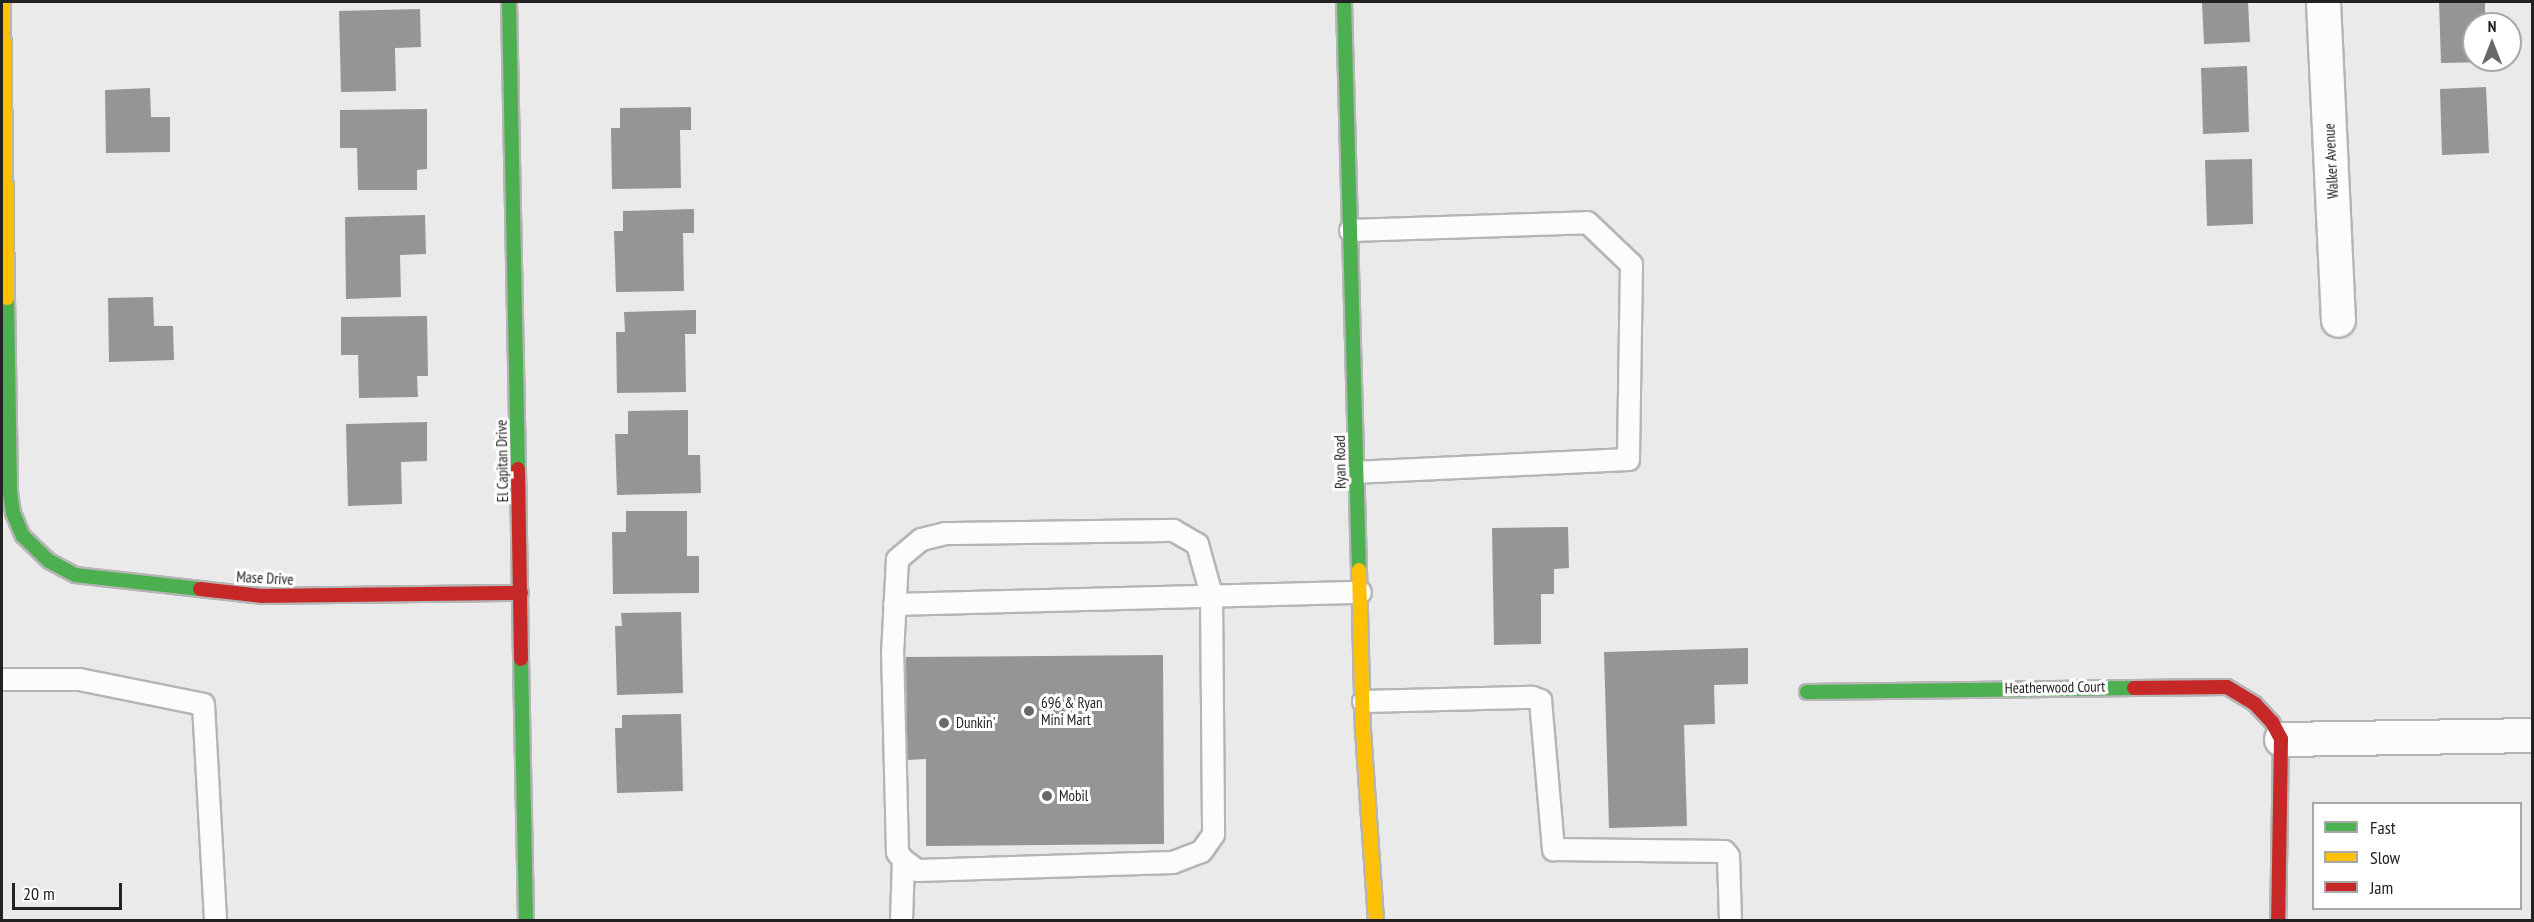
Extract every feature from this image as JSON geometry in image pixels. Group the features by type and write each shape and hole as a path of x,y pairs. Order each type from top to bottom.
{"street":[{"name":"Mase Drive","path":"3,2 10,492 13,513 23,536 49,561 75,575 262,596 521,593"},
{"name":"El Capitan Drive","path":"509,2 526,921"},
{"name":"Ryan Road","path":"1344,2 1363,701 1376,921"},
{"name":"Walker Avenue","path":"2323,2 2338,320"},
{"name":"Heatherwood Court","path":"1807,692 2227,687 2255,704 2272,722 2281,739"},
{"path":"2278,921 2281,739 2532,735"}],"lane":[{"path":"1350,230 1587,222 1631,264 1628,459 1357,472"},
{"path":"1173,530 1197,544 1211,594 1213,834 1202,851 1161,862 917,870 903,860 897,852 894,779 894,604 897,559 921,539 945,533 1173,530"},
{"path":"894,604 1211,594 1360,592"},
{"path":"2,679 79,680 203,704 215,921"},
{"path":"1363,701 1532,697 1540,700 1552,849 1724,851 1728,855 1730,921"},
{"path":"901,921 903,860"}],"building":[{"path":"2202,2 2248,2 2250,42 2204,44"},
{"path":"2439,2 2485,2 2485,12 2462,12 2462,63 2441,63"},
{"path":"420,9 421,47 395,48 396,91 341,92 339,11"},
{"path":"2247,66 2249,132 2203,134 2201,68"},
{"path":"2486,87 2489,153 2442,155 2440,89"},
{"path":"150,88 151,117 170,117 170,152 106,153 105,90"},
{"path":"691,107 691,130 680,130 681,188 612,189 611,128 620,128 620,108"},
{"path":"427,109 427,169 417,170 417,190 358,190 357,148 340,148 340,110"},
{"path":"2252,159 2253,224 2207,226 2205,160"},
{"path":"694,209 694,233 683,233 684,291 616,292 614,231 623,231 623,211"},
{"path":"425,215 426,254 400,255 401,297 346,299 345,217"},
{"path":"153,297 154,326 173,326 174,360 109,362 108,298"},
{"path":"696,310 696,334 685,334 686,392 617,393 616,332 625,332 624,312"},
{"path":"427,316 428,376 417,376 418,397 359,398 358,355 341,355 341,317"},
{"path":"688,410 688,455 700,455 701,493 617,495 615,434 628,434 628,411"},
{"path":"427,422 427,461 401,462 402,504 348,506 346,424"},
{"path":"626,511 687,511 687,556 699,556 699,593 613,594 612,532 626,532"},
{"path":"1568,527 1569,568 1554,569 1554,594 1541,594 1541,644 1494,645 1492,528"},
{"path":"681,612 683,693 617,695 615,626 622,626 621,613"},
{"path":"1748,648 1748,684 1714,685 1715,724 1684,725 1687,826 1609,828 1604,652"},
{"path":"1163,655 1164,844 926,846 926,759 907,760 906,657"},
{"path":"681,714 683,791 617,793 615,728 622,728 622,715"}],"traffic: fast":[{"path":"509,2 518,469"},
{"path":"1344,2 1359,570"},
{"path":"7,298 10,492 13,513 23,536 49,561 75,575 200,589"},
{"path":"521,659 526,920"},
{"path":"1807,692 2134,688"}],"traffic: slow":[{"path":"3,2 7,298"},
{"path":"1359,570 1363,730 1376,920"}],"traffic: jam":[{"path":"518,469 521,659"},
{"path":"200,589 262,596 521,593"},
{"path":"2134,688 2227,687 2255,704 2272,722 2281,739 2278,920"}],"place":[{"name":"696 & Ryan Mini Mart","path":"1029,711"},
{"name":"Dunkin'","path":"944,723"},
{"name":"Mobil","path":"1047,796"}]}
